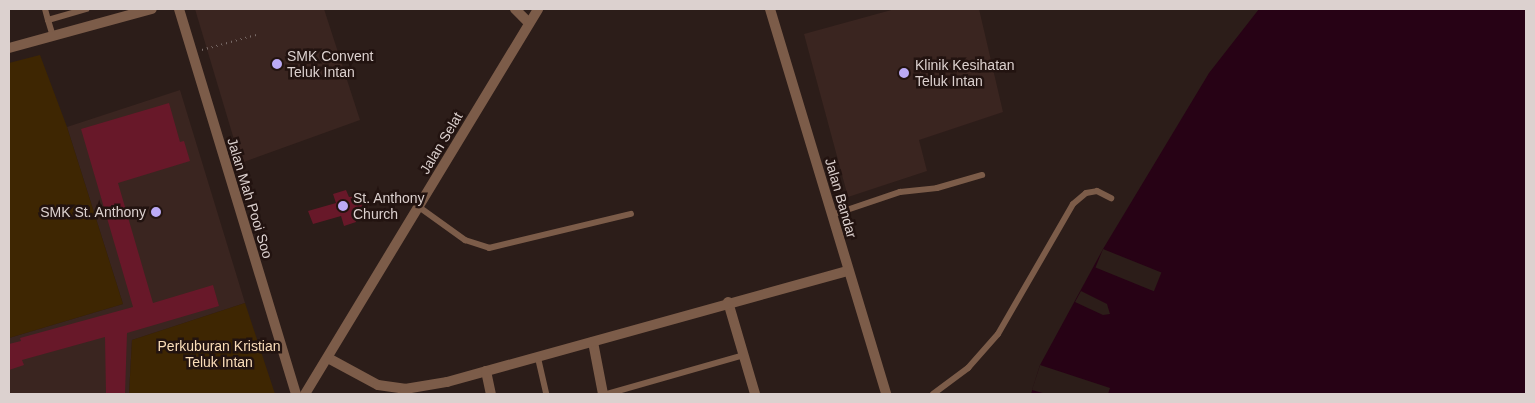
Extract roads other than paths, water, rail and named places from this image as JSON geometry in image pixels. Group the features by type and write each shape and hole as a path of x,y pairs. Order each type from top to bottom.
{"street":[{"path":"9,48 152,9"},
{"name":"Jalan Mah Pooi Soo","path":"179,9 296,394"},
{"path":"515,9 529,23"},
{"name":"Jalan Selat","path":"305,394 420,207 538,9"},
{"name":"Jalan Bandar","path":"770,9 847,271 886,394"},
{"path":"328,358 369,382 405,389 486,372 728,302 847,271"},
{"path":"728,302 755,394"},
{"path":"592,342 603,394"},
{"path":"486,372 491,394"}],"lane":[{"path":"45,9 53,36"},
{"path":"48,20 86,9"},
{"path":"832,215 900,192 937,188 982,175"},
{"path":"933,394 968,368 998,334 1073,204 1086,193 1097,191 1111,198"},
{"path":"420,207 465,240 489,248 631,214"},
{"path":"607,394 744,355"},
{"path":"538,358 546,394"}],"place":[{"name":"SMK Convent Teluk Intan","path":"277,64"},
{"name":"Klinik Kesihatan Teluk Intan","path":"904,73"},
{"name":"St. Anthony Church","path":"343,206"},
{"name":"SMK St. Anthony","path":"156,212"}],"park label":[{"name":"Perkuburan Kristian Teluk Intan","path":"219,354"}]}
